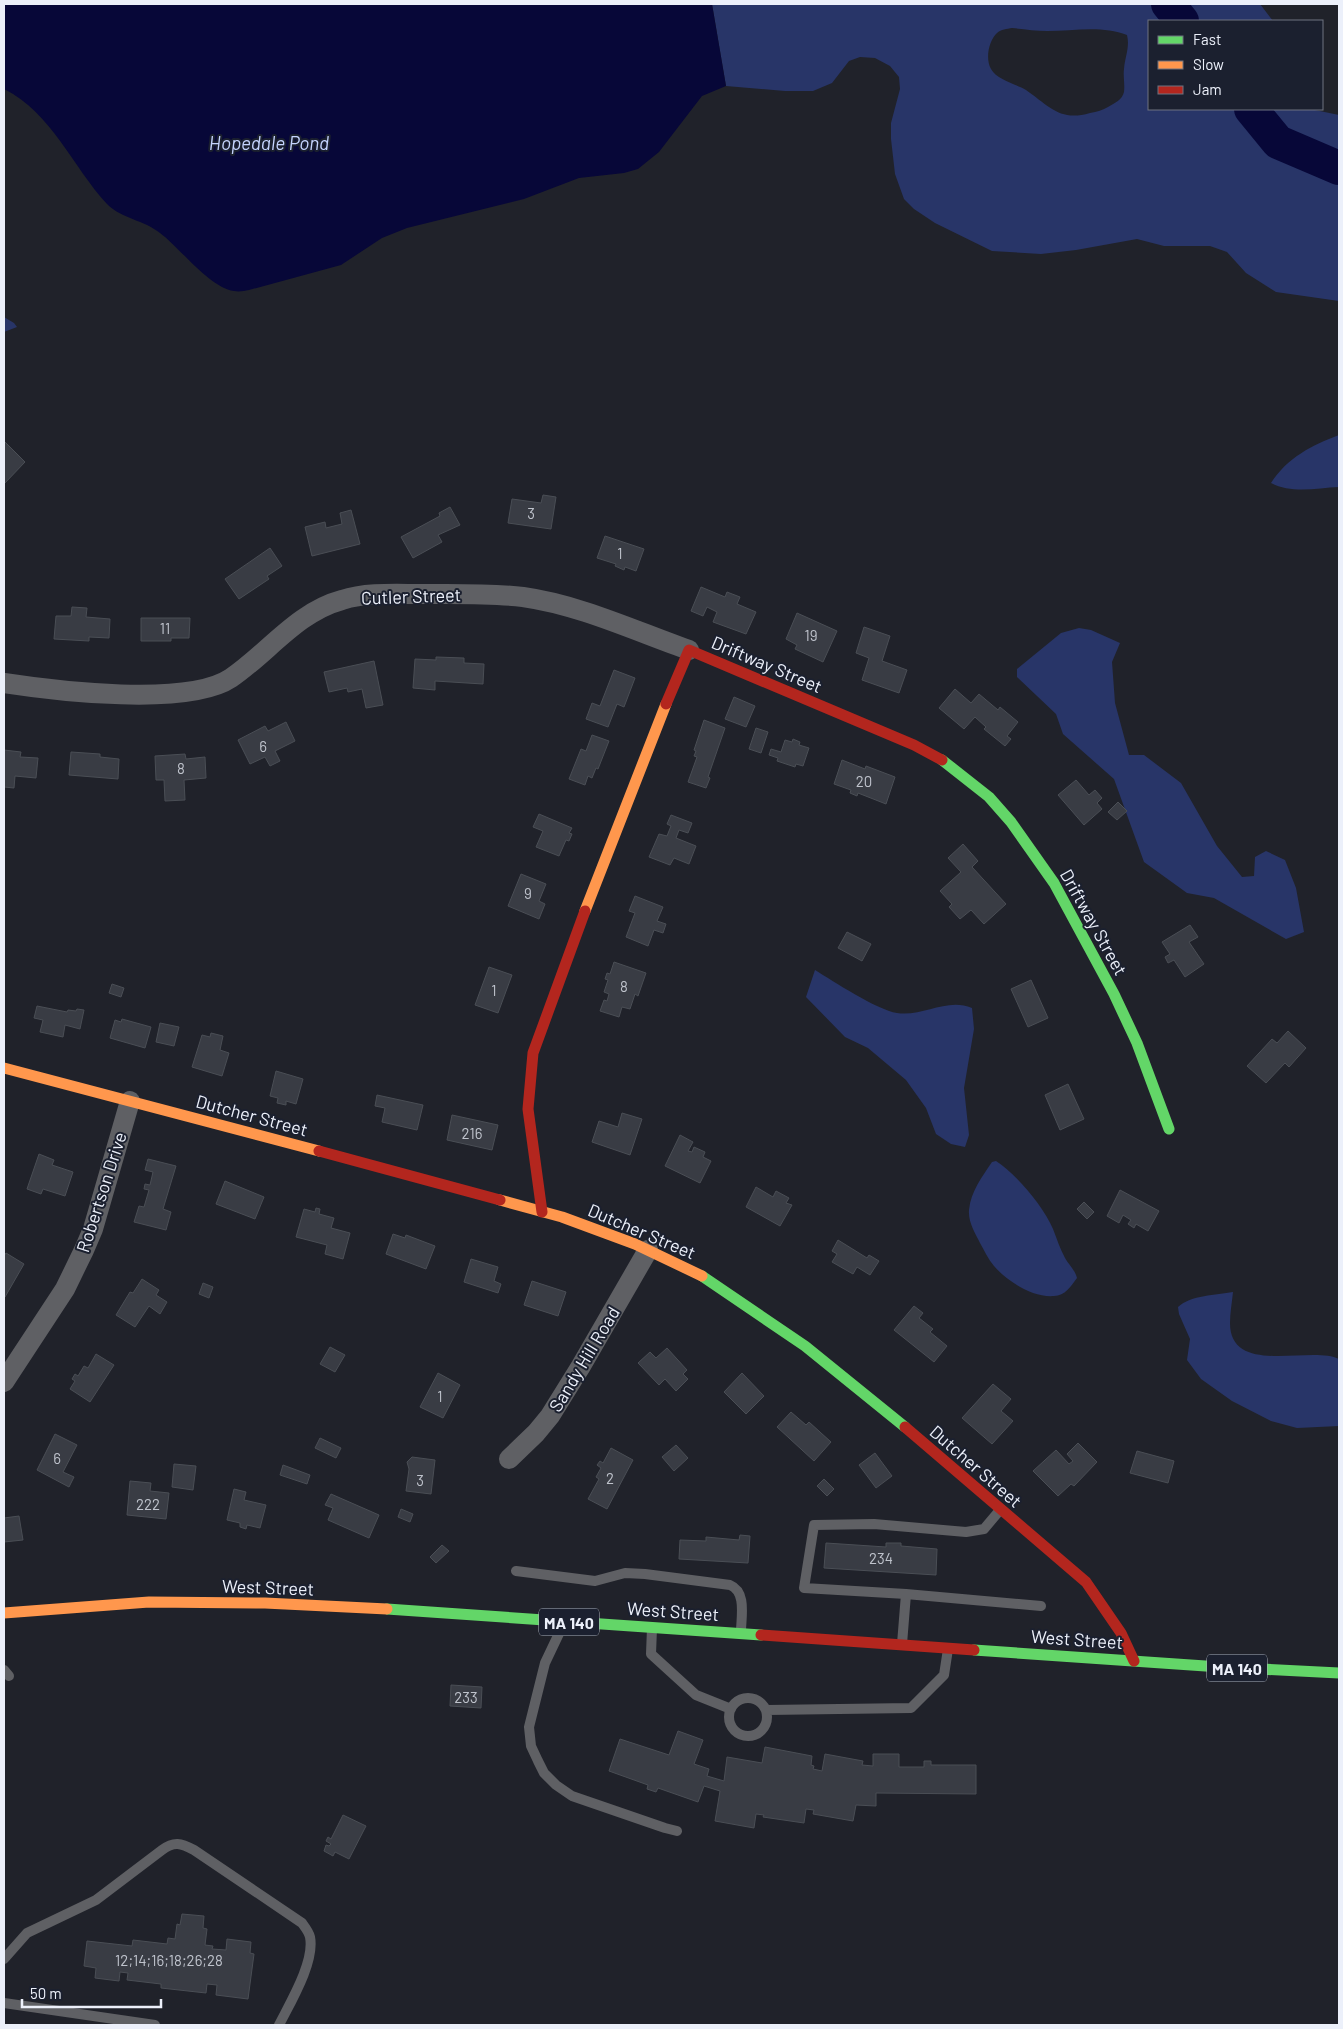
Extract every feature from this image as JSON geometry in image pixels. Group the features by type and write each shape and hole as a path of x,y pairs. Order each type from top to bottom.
{"street":[{"name":"Cutler Street","path":"4,683 35,688 122,694 168,694 209,688 231,678 294,626 323,608 341,600 362,596 486,594 524,597 579,610 689,650"},
{"name":"Driftway Street","path":"542,1212 528,1109 533,1054 610,844 651,739 689,650 914,745 950,766 989,797 1011,822 1054,883 1080,930 1114,994 1142,1054 1169,1130"},
{"name":"Dutcher Street","path":"4,1068 542,1212 648,1250 693,1271 745,1304 805,1346 882,1407 1086,1582 1121,1633 1134,1660"},
{"name":"Robertson Drive","path":"4,1382 65,1289 84,1250 93,1229 130,1101"},
{"name":"Sandy Hill Road","path":"509,1459 536,1433 550,1416 648,1250"},
{"name":"West Street","path":"4,1613 149,1602 265,1603 400,1610 1220,1667 1339,1673"}],"lane":[{"path":"1000,1510 984,1529 966,1532 874,1524 814,1525 804,1588 906,1594 1041,1606"},
{"path":"516,1571 595,1581 624,1573 644,1574 730,1585 737,1588 741,1597 741,1633"},
{"path":"902,1645 906,1594"},
{"path":"564,1622 545,1663 529,1727 531,1746 544,1773 556,1785 572,1796 677,1831"},
{"path":"652,1627 651,1654 696,1694 731,1709"},
{"path":"767,1710 911,1708 944,1676 948,1648"},
{"path":"749,1697 757,1699 767,1710 766,1724 755,1735 741,1734 734,1730 730,1724 729,1716 731,1709 735,1702 749,1697"},
{"path":"4,1959 27,1932 96,1900 170,1844 177,1843 194,1850 302,1923 306,1929 310,1937 309,1956 294,1996 279,2025"},
{"path":"4,2003 155,2025"}],"shaded area":[{"path":"712,4 1260,4 1272,20 1148,20 1148,110 1315,110 1339,115 1339,301 1276,292 1246,273 1227,252 1210,246 1164,246 1137,239 1041,254 992,251 935,223 914,209 904,199 895,174 891,139 891,123 900,89 899,77 890,66 875,58 860,57 849,61 832,83 813,91 785,91 726,86","holes":["1012,28 1034,30 1098,29 1127,35 1128,44 1122,97 1116,103 1100,111 1080,115 1063,114 1048,107 1026,90 994,73 988,60 990,45 994,36 1002,30"]},
{"path":"4,317 14,323 17,327 4,332"},
{"path":"1339,435 1339,487 1296,489 1271,483 1292,459 1319,443"},
{"path":"1079,628 1091,630 1120,643 1112,662 1115,703 1129,755 1144,755 1181,783 1217,846 1242,877 1254,876 1255,857 1266,851 1285,860 1296,888 1304,932 1286,939 1214,898 1187,893 1144,862 1114,779 1063,734 1056,714 1017,677 1017,669 1061,633"},
{"path":"815,970 867,1001 888,1011 907,1013 953,1005 963,1005 972,1008 974,1029 964,1088 969,1135 965,1147 951,1144 936,1134 926,1108 906,1080 868,1048 845,1037 806,997"},
{"path":"996,1161 1021,1183 1036,1201 1049,1220 1063,1255 1075,1272 1077,1278 1067,1290 1058,1296 1038,1294 1013,1283 999,1272 992,1263 974,1231 969,1214 970,1203 984,1173 992,1162"},
{"path":"1233,1292 1230,1323 1234,1339 1243,1349 1257,1354 1274,1356 1310,1355 1339,1359 1339,1426 1297,1428 1271,1421 1232,1401 1201,1379 1187,1360 1190,1339 1179,1314 1178,1307 1197,1298"}],"water":[{"name":"Hopedale Pond","path":"4,4 712,4 726,86 702,96 659,152 638,169 624,173 579,178 524,199 407,228 382,238 341,265 249,290 236,291 215,283 160,233 119,213 107,204 48,126 21,99 4,89"}],"building":[{"path":"5,442 25,462 4,484 4,444"},
{"path":"543,495 556,497 551,529 508,523 512,499 541,503"},
{"path":"450,507 460,525 438,535 442,542 413,558 401,537 440,516 439,513"},
{"path":"351,510 360,544 312,556 305,527 325,522 326,528 342,524 340,513"},
{"path":"605,536 644,549 636,571 625,567 624,570 615,566 616,564 597,558"},
{"path":"270,548 282,566 267,576 269,579 239,599 225,579"},
{"path":"701,587 725,597 727,592 740,597 737,604 756,612 746,634 713,622 717,612 707,607 703,616 691,611"},
{"path":"72,607 87,608 86,617 110,619 109,638 89,637 89,641 54,639 56,616 71,616"},
{"path":"797,613 837,631 823,662 795,649 797,645 786,639"},
{"path":"141,618 190,618 189,638 171,638 171,641 141,641"},
{"path":"864,627 890,636 882,661 907,670 899,693 862,680 869,658 856,653"},
{"path":"436,657 464,658 464,663 484,664 483,684 435,681 435,690 413,688 415,659 436,660"},
{"path":"374,661 383,705 366,708 362,689 348,692 347,688 329,692 324,672"},
{"path":"614,670 635,678 624,707 617,704 608,727 586,719 592,703 600,706"},
{"path":"955,689 971,703 979,694 998,710 1000,707 1018,722 1007,736 1011,739 1005,746 984,729 986,727 975,717 964,729 939,708"},
{"path":"734,697 755,706 746,727 725,719"},
{"path":"704,720 725,728 706,788 688,782 697,757 694,756 696,751 694,750"},
{"path":"286,722 295,741 275,751 280,761 270,766 265,757 250,764 238,740 265,726 268,731"},
{"path":"756,728 768,732 761,753 749,749"},
{"path":"592,735 609,741 598,769 596,768 592,778 588,776 585,785 569,779 581,749 586,751"},
{"path":"793,739 800,742 799,745 809,748 803,766 796,764 795,767 777,761 778,758 769,755 771,749 781,752 785,740 792,742"},
{"path":"4,750 21,752 20,757 38,758 36,778 15,776 14,788 4,787"},
{"path":"71,752 100,754 100,757 119,759 118,779 69,775"},
{"path":"185,754 186,759 205,757 206,778 184,780 185,800 165,801 164,780 156,780 155,756"},
{"path":"842,760 865,769 866,766 895,777 886,804 858,793 857,796 850,793 851,790 834,784"},
{"path":"1076,780 1089,795 1095,790 1102,798 1097,803 1102,809 1084,825 1058,795"},
{"path":"1118,802 1127,811 1117,820 1108,812"},
{"path":"539,814 572,828 569,833 572,834 569,841 566,840 559,856 536,847 543,831 533,827"},
{"path":"671,815 692,823 688,833 679,830 676,838 696,846 689,864 674,858 670,865 649,857 659,834 667,836 671,826 667,824"},
{"path":"963,844 978,861 972,867 1006,904 984,924 971,910 960,919 949,907 952,904 940,891 961,872 948,858"},
{"path":"521,874 546,884 539,901 545,904 539,919 508,906"},
{"path":"635,896 663,907 657,921 666,924 663,933 654,930 648,946 626,937 635,913 629,911"},
{"path":"1190,925 1198,937 1189,942 1204,964 1185,977 1174,960 1168,963 1165,957 1170,954 1162,942"},
{"path":"847,932 871,944 862,961 838,948"},
{"path":"614,962 646,973 638,996 635,994 630,1009 622,1007 619,1017 600,1011 604,1000 607,1001 609,994 604,992 608,980 605,979 607,973 610,974"},
{"path":"489,967 512,975 498,1013 475,1005"},
{"path":"1031,980 1048,1018 1028,1027 1011,989"},
{"path":"112,984 124,988 121,997 109,993"},
{"path":"37,1006 67,1012 68,1010 84,1010 80,1029 65,1025 63,1037 40,1032 43,1020 34,1018"},
{"path":"122,1019 151,1027 145,1048 110,1038 115,1020 121,1022"},
{"path":"160,1023 179,1027 174,1046 156,1042"},
{"path":"1288,1031 1306,1048 1289,1067 1285,1063 1266,1083 1247,1066 1272,1039 1277,1043"},
{"path":"211,1033 223,1036 220,1050 229,1053 222,1076 192,1067 202,1035 210,1037"},
{"path":"276,1071 303,1079 296,1104 286,1101 286,1105 277,1103 278,1098 270,1096"},
{"path":"1068,1084 1084,1119 1060,1130 1045,1095"},
{"path":"377,1095 423,1105 417,1130 382,1122 385,1108 375,1106"},
{"path":"622,1113 642,1119 630,1155 592,1142 599,1121 618,1127"},
{"path":"452,1115 498,1125 492,1150 447,1140"},
{"path":"680,1135 693,1142 688,1151 692,1152 694,1147 705,1152 703,1157 711,1161 700,1183 665,1166"},
{"path":"39,1154 54,1160 52,1165 73,1172 65,1196 43,1189 41,1194 27,1189"},
{"path":"148,1159 176,1166 163,1209 171,1212 166,1230 134,1222 139,1206 144,1207 149,1190 144,1189 145,1184 150,1185 153,1172 145,1170"},
{"path":"225,1181 264,1197 255,1219 216,1204"},
{"path":"756,1187 773,1197 776,1191 789,1198 786,1203 792,1205 780,1226 746,1207"},
{"path":"1120,1190 1159,1211 1148,1231 1136,1224 1134,1228 1128,1224 1131,1220 1123,1215 1119,1223 1107,1216"},
{"path":"1084,1202 1094,1212 1087,1219 1077,1209"},
{"path":"316,1208 320,1209 319,1214 334,1218 331,1228 350,1233 343,1259 325,1254 327,1245 296,1237 304,1209 315,1212"},
{"path":"393,1234 405,1238 406,1235 435,1246 426,1269 386,1254"},
{"path":"838,1240 867,1258 869,1255 879,1261 870,1275 857,1267 853,1274 832,1262 837,1254 832,1251"},
{"path":"6,1253 24,1264 4,1297 4,1256"},
{"path":"471,1259 498,1267 494,1281 501,1284 498,1293 464,1282"},
{"path":"142,1279 159,1290 156,1295 167,1302 160,1314 149,1306 135,1327 116,1315 130,1292 133,1293"},
{"path":"532,1281 566,1292 558,1316 524,1305"},
{"path":"203,1283 213,1287 209,1298 199,1294"},
{"path":"914,1306 923,1313 919,1318 933,1329 930,1332 947,1346 934,1362 894,1330"},
{"path":"330,1347 345,1355 335,1372 320,1364"},
{"path":"667,1348 687,1370 683,1374 688,1379 676,1391 665,1379 659,1385 638,1363 650,1352 656,1358"},
{"path":"96,1354 114,1365 90,1402 70,1389 75,1381 72,1379 75,1374 78,1376 84,1366 88,1368"},
{"path":"438,1373 460,1385 443,1418 420,1407"},
{"path":"742,1373 764,1396 746,1414 724,1392"},
{"path":"993,1384 1011,1399 1001,1411 1013,1421 992,1444 962,1418"},
{"path":"791,1412 806,1425 809,1422 831,1442 814,1461 777,1427"},
{"path":"55,1434 77,1445 63,1472 74,1477 69,1487 37,1470"},
{"path":"320,1438 341,1448 336,1458 315,1448"},
{"path":"1078,1443 1097,1462 1074,1486 1071,1484 1058,1496 1033,1471 1056,1450 1069,1464 1073,1461 1067,1454"},
{"path":"676,1445 688,1458 674,1471 662,1457"},
{"path":"611,1448 633,1460 607,1509 588,1499 599,1479 596,1477 601,1468 597,1465 600,1461 603,1463"},
{"path":"1137,1451 1174,1461 1168,1483 1130,1473"},
{"path":"875,1453 892,1476 876,1488 859,1465"},
{"path":"412,1457 435,1460 431,1494 406,1491 409,1469 407,1462"},
{"path":"174,1464 196,1466 193,1490 172,1487"},
{"path":"283,1465 310,1475 307,1484 280,1475"},
{"path":"824,1479 834,1489 827,1496 817,1486"},
{"path":"130,1481 151,1483 150,1491 169,1493 166,1519 127,1515"},
{"path":"234,1489 246,1492 244,1500 266,1505 260,1528 247,1525 246,1529 240,1527 240,1523 227,1520"},
{"path":"331,1494 379,1515 369,1538 328,1520 333,1508 325,1505"},
{"path":"401,1509 413,1514 410,1522 398,1517"},
{"path":"19,1516 23,1540 4,1542 4,1518"},
{"path":"740,1535 750,1536 748,1563 679,1559 680,1540 706,1541 706,1537 739,1540"},
{"path":"826,1543 886,1547 886,1543 901,1543 901,1546 937,1549 936,1575 824,1568"},
{"path":"442,1545 449,1551 436,1563 430,1557"},
{"path":"451,1685 482,1687 481,1708 450,1706"},
{"path":"678,1731 703,1740 694,1764 709,1769 707,1776 724,1781 727,1757 762,1763 765,1747 812,1756 811,1765 814,1766 813,1769 822,1771 825,1754 863,1761 862,1765 873,1766 873,1754 899,1754 899,1767 924,1767 924,1761 931,1761 931,1765 976,1765 976,1794 876,1793 876,1806 856,1805 853,1821 813,1814 814,1810 806,1809 804,1823 763,1817 764,1815 756,1814 754,1828 715,1821 720,1791 704,1786 698,1802 658,1788 656,1792 647,1789 648,1785 609,1771 620,1739 669,1755"},
{"path":"343,1815 366,1826 349,1859 335,1852 333,1856 324,1851 326,1845 329,1846 331,1844 326,1841 328,1837 331,1839"},
{"path":"182,1914 204,1916 203,1928 207,1929 205,1945 213,1946 212,1949 226,1950 227,1939 251,1942 250,1953 254,1954 248,1999 216,1995 217,1985 207,1984 206,1993 161,1988 161,1984 127,1980 128,1973 120,1972 119,1981 95,1978 96,1968 84,1966 87,1941 132,1946 133,1940 167,1944 168,1938 175,1939 177,1924 180,1925"}],"waterway":[{"path":"1168,4 1181,20"},
{"path":"1252,110 1278,142 1339,168"}],"traffic: fast":[{"path":"942,760 989,797 1011,822 1054,883 1114,994 1137,1043 1169,1129"},
{"path":"702,1276 805,1346 905,1427"},
{"path":"387,1609 761,1635"},
{"path":"974,1650 1339,1673"}],"traffic: slow":[{"path":"585,911 666,704"},
{"path":"4,1068 319,1151"},
{"path":"500,1200 562,1217 635,1244 702,1276"},
{"path":"4,1613 149,1602 265,1603 387,1609"}],"traffic: jam":[{"path":"666,704 689,650 914,745 942,760"},
{"path":"542,1212 528,1109 533,1053 585,911"},
{"path":"319,1151 500,1200"},
{"path":"905,1427 1086,1582 1121,1633 1134,1661"},
{"path":"761,1635 974,1650"}]}
